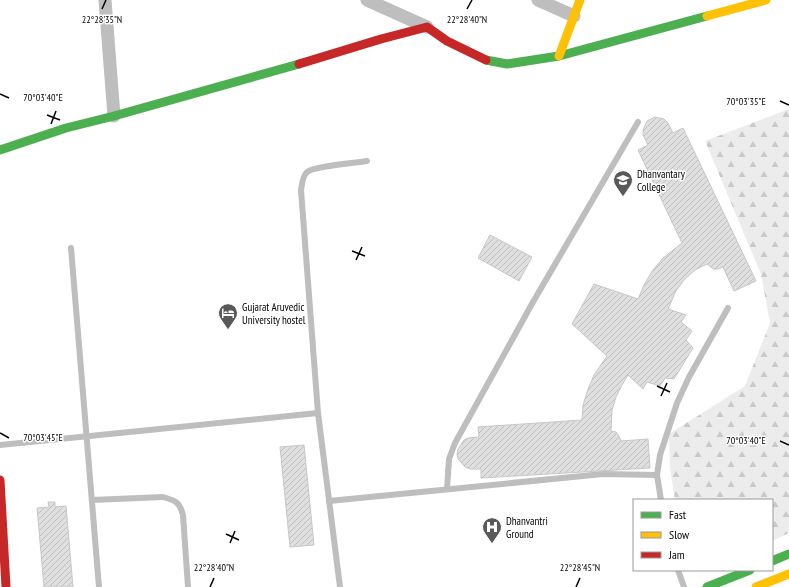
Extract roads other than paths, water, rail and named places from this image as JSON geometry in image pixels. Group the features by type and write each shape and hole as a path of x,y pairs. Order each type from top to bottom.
{"street":[{"path":"105,0 114,116"},
{"path":"367,0 427,27 447,41 483,59 507,64 559,56 766,0"},
{"path":"538,0 574,16"},
{"path":"559,56 580,0"},
{"path":"0,150 66,128 300,64 381,39 427,27"},
{"path":"0,480 6,587"},
{"path":"773,561 789,554"},
{"path":"707,587 747,571"},
{"path":"756,587 789,574"}],"lane":[{"path":"447,489 449,459 455,443 534,302 638,122"},
{"path":"340,587 318,413 301,190 303,180 307,173 316,169 367,161"},
{"path":"71,248 99,587"},
{"path":"660,499 657,475 660,455 676,403 728,308"},
{"path":"0,445 318,413"},
{"path":"329,501 603,474 657,475"},
{"path":"92,500 163,497 174,500 180,505 183,515 188,587"},
{"path":"678,571 684,587"}],"place":[{"name":"Dhanvantary College","path":"623,197"},
{"name":"Gujarat Aruvedic University hostel","path":"228,330"},
{"name":"Dhanvantri Ground","path":"492,544"}]}
